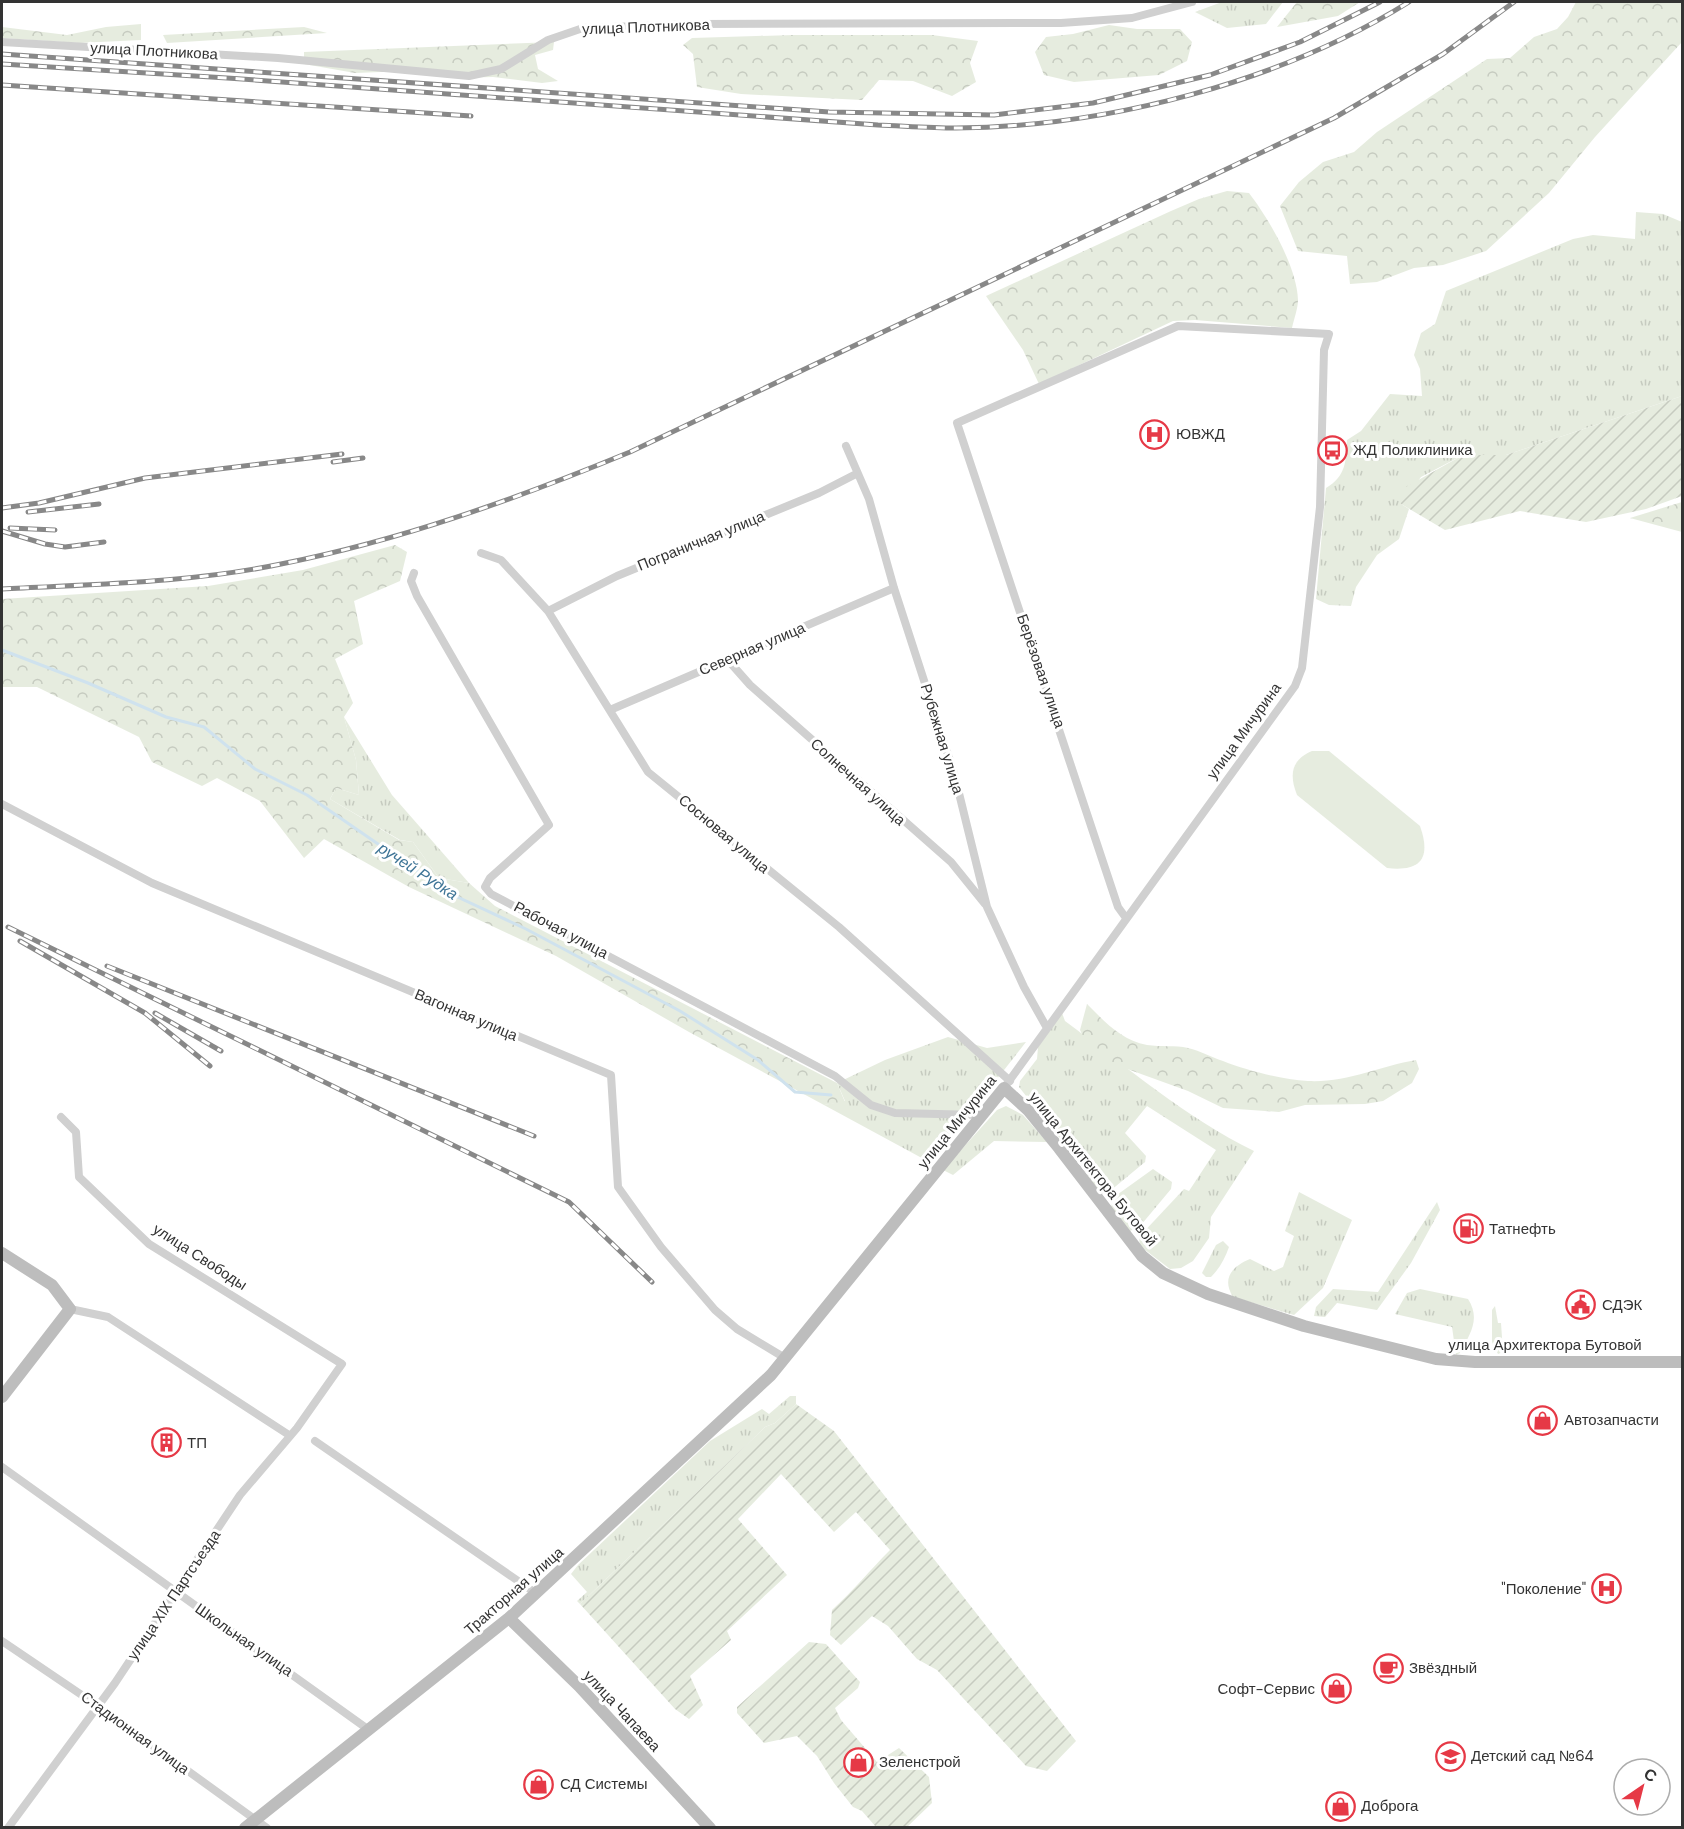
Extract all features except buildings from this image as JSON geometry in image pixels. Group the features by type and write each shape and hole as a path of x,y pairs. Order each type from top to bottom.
{"main road":[{"name":"улица Мичурина","path":"785,1358 1007,1084"},
{"name":"улица Архитектора Бутовой","path":"1007,1084 1142,1256 1164,1273 1208,1294 1304,1326 1436,1359 1475,1362 1683,1362"},
{"path":"2,1253 52,1286 70,1309 2,1397"},
{"name":"Тракторная улица","path":"245,1827 537,1594 771,1375 785,1358"},
{"name":"улица Чапаева","path":"509,1618 579,1686 710,1827"}],"street":[{"name":"улица Плотникова","path":"2,42 278,58 469,76 501,69 548,40 583,28 696,24 1061,23 1132,18 1192,2"},
{"name":"улица Мичурина","path":"957,423 1178,326 1329,334 1324,350 1320,507 1302,668 1296,686 1007,1084"},
{"name":"Берёзовая улица","path":"957,423 1118,907 1126,918"},
{"name":"Рубежная улица","path":"846,446 868,500 954,773 987,907 1024,987 1047,1028"},
{"name":"Пограничная улица","path":"548,611 617,576 819,492 856,474"},
{"name":"Сосновая улица","path":"481,553 501,560 548,611 648,772 838,927 1007,1084"},
{"name":"Рабочая улица","path":"414,573 411,581 417,596 549,825 490,879 485,887 491,894 836,1076 871,1105 895,1113 981,1115"},
{"name":"Северная улица","path":"610,710 894,588"},
{"name":"Солнечная улица","path":"727,659 767,701 951,862 987,907"},
{"name":"Вагонная улица","path":"2,804 152,882 611,1075 618,1187 661,1247 715,1311 737,1329 785,1358"},
{"name":"улица Свободы","path":"61,1117 76,1132 79,1178 149,1244 342,1364"},
{"path":"70,1309 108,1317 288,1435"},
{"name":"улица XIX Партсъезда","path":"8,1827 98,1706 240,1495 288,1435 297,1428 342,1364"},
{"path":"315,1441 537,1594"},
{"name":"Школьная улица","path":"2,1467 369,1730"},
{"name":"Стадионная улица","path":"2,1641 98,1706 267,1827"}],"green space":[{"path":"1222,2 1283,2 1266,24 1227,28 1195,12"},
{"path":"1297,2 1360,2 1338,16 1277,27"},
{"path":"1576,2 1682,2 1682,42 1595,137 1549,193 1486,251 1443,265 1414,268 1377,282 1350,284 1347,256 1298,251 1280,206 1299,182 1323,162 1354,152 1377,132 1487,59 1510,58 1534,37 1557,29 1568,17"},
{"path":"141,24 141,40 79,43 2,38 2,27 67,35 106,27"},
{"path":"1109,25 1137,29 1180,29 1192,42 1187,61 1159,75 1074,82 1044,75 1035,52 1046,37 1073,34"},
{"path":"304,27 327,33 167,43 163,35"},
{"path":"932,35 978,41 970,63 976,82 952,96 913,81 879,80 862,100 741,94 697,87 693,54 683,45 692,38"},
{"path":"554,42 553,50 535,55 538,69 558,81 542,83 493,77 454,78 406,71 355,73 304,64 304,52"},
{"path":"1227,191 1249,193 1281,244 1296,287 1298,303 1292,328 1195,320 1173,321 1039,384 1023,350 986,296 1171,211 1199,199"},
{"path":"1636,212 1663,214 1682,222 1682,396 1506,455 1463,455 1421,477 1401,504 1409,509 1399,539 1377,555 1356,587 1351,606 1329,605 1316,599 1326,488 1338,479 1344,468 1347,440 1361,431 1390,394 1422,396 1420,369 1414,355 1421,333 1435,324 1446,291 1573,239 1593,235 1635,239"},
{"path":"1682,396 1682,496 1646,509 1586,522 1520,511 1445,530 1401,504 1398,494 1404,488 1463,455 1506,455"},
{"path":"1682,502 1682,532 1630,518"},
{"path":"395,545 407,552 400,581 354,601 363,644 335,659 353,703 344,717 356,760 359,795 336,788 330,799 399,840 413,842 439,878 469,883 495,906 837,1083 845,1102 824,1105 556,956 409,887 324,839 304,858 260,801 217,778 202,786 152,762 139,737 37,687 2,687 2,599 208,586 303,570"},
{"path":"344,717 392,795 469,883 439,878 413,842 400,840 330,799 336,788 359,795 356,760"},
{"path":"1312,751 1329,751 1420,826 1424,854 1416,865 1399,869 1387,868 1297,795 1293,781 1294,769 1300,759"},
{"path":"1087,1004 1121,1035 1138,1043 1188,1048 1243,1068 1276,1076 1322,1081 1349,1077 1416,1060 1419,1069 1412,1083 1383,1101 1365,1104 1305,1105 1279,1112 1223,1108 1188,1091 1108,1062 1088,1047 1080,1030"},
{"path":"1062,1013 1065,1021 1180,1107 1254,1151 1211,1217 1209,1238 1193,1261 1181,1268 1170,1269 1140,1246 1139,1237 1184,1189 1189,1191 1216,1150 1147,1106 1125,1133 1146,1156 1145,1162 1110,1191 1103,1194 1098,1191 1081,1165 1019,1087 1020,1081 1037,1059 1038,1047"},
{"path":"948,1037 987,1048 1026,1042 931,1163 824,1105 845,1101 837,1083 885,1060"},
{"path":"1006,1106 1023,1115 1047,1142 994,1141 953,1175 943,1170 997,1110"},
{"path":"1153,1169 1172,1182 1171,1189 1141,1225 1130,1231 1111,1207 1114,1197"},
{"path":"1299,1192 1352,1220 1323,1288 1294,1315 1233,1297 1228,1284 1231,1273 1238,1265 1250,1259 1274,1271 1283,1267 1294,1236 1285,1231"},
{"path":"1437,1202 1440,1210 1411,1263 1377,1310 1337,1303 1325,1317 1314,1316 1316,1307 1333,1289 1378,1292"},
{"path":"1223,1241 1229,1247 1226,1255 1214,1274 1206,1277 1202,1273 1216,1245"},
{"path":"1420,1289 1468,1299 1474,1313 1474,1320 1460,1353 1456,1355 1452,1327 1395,1314 1407,1293"},
{"path":"1495,1306 1498,1323 1501,1323 1503,1352 1498,1354 1492,1342 1492,1310"},
{"path":"790,1396 796,1396 796,1404 775,1423 765,1427 580,1604 577,1601 587,1592 571,1574 578,1565 710,1441 762,1409 769,1414"},
{"path":"796,1404 834,1431 1076,1741 1047,1771 1026,1766 937,1670 917,1659 888,1626 872,1616 841,1645 830,1635 832,1610 890,1550 856,1512 834,1532 781,1474 738,1519 787,1575 727,1631 731,1640 690,1676 703,1705 689,1719 675,1709 580,1604 765,1427 775,1423"},
{"path":"809,1642 826,1644 860,1682 858,1688 835,1708 841,1720 877,1762 899,1748 929,1777 932,1803 907,1827 876,1827 862,1811 853,1807 817,1756 797,1736 764,1743 737,1713 737,1707"}],"waterway":[{"name":"ручей Рудка","path":"2,650 88,683 166,717 204,727 255,769 307,795 449,893 526,929 680,1011 758,1060 795,1092 831,1095"}],"railway":[{"path":"2,54 829,112 994,115 1093,103 1210,75 1300,42 1380,2"},
{"path":"2,64 878,125 956,128 1014,126 1132,109 1191,95 1249,77 1359,30 1409,2"},
{"path":"2,589 177,579 281,564 371,543 458,517 587,469 630,452 1334,118 1443,54 1514,2"},
{"path":"2,85 471,116"},
{"path":"2,508 39,503 145,478 342,454"},
{"path":"333,462 363,458"},
{"path":"28,512 99,504"},
{"path":"10,528 55,530"},
{"path":"2,531 45,544 65,547 104,542"},
{"path":"8,927 569,1202 652,1282"},
{"path":"20,941 145,1013 210,1066"},
{"path":"107,966 534,1136"},
{"path":"155,1013 221,1051"}],"place":[{"name":"ЮВЖД","path":"1155,434"},
{"name":"ЖД Поликлиника","path":"1332,450"},
{"name":"Татнефть","path":"1468,1229"},
{"name":"СДЭК","path":"1581,1305"},
{"name":"Автозапчасти","path":"1543,1420"},
{"name":"ТП","path":"166,1443"},
{"name":"\"Поколение\"","path":"1607,1589"},
{"name":"Звёздный","path":"1388,1668"},
{"name":"Софт-Сервис","path":"1336,1689"},
{"name":"Детский сад №64","path":"1450,1756"},
{"name":"Зеленстрой","path":"858,1762"},
{"name":"СД Системы","path":"539,1784"},
{"name":"Доброга","path":"1340,1806"}]}
